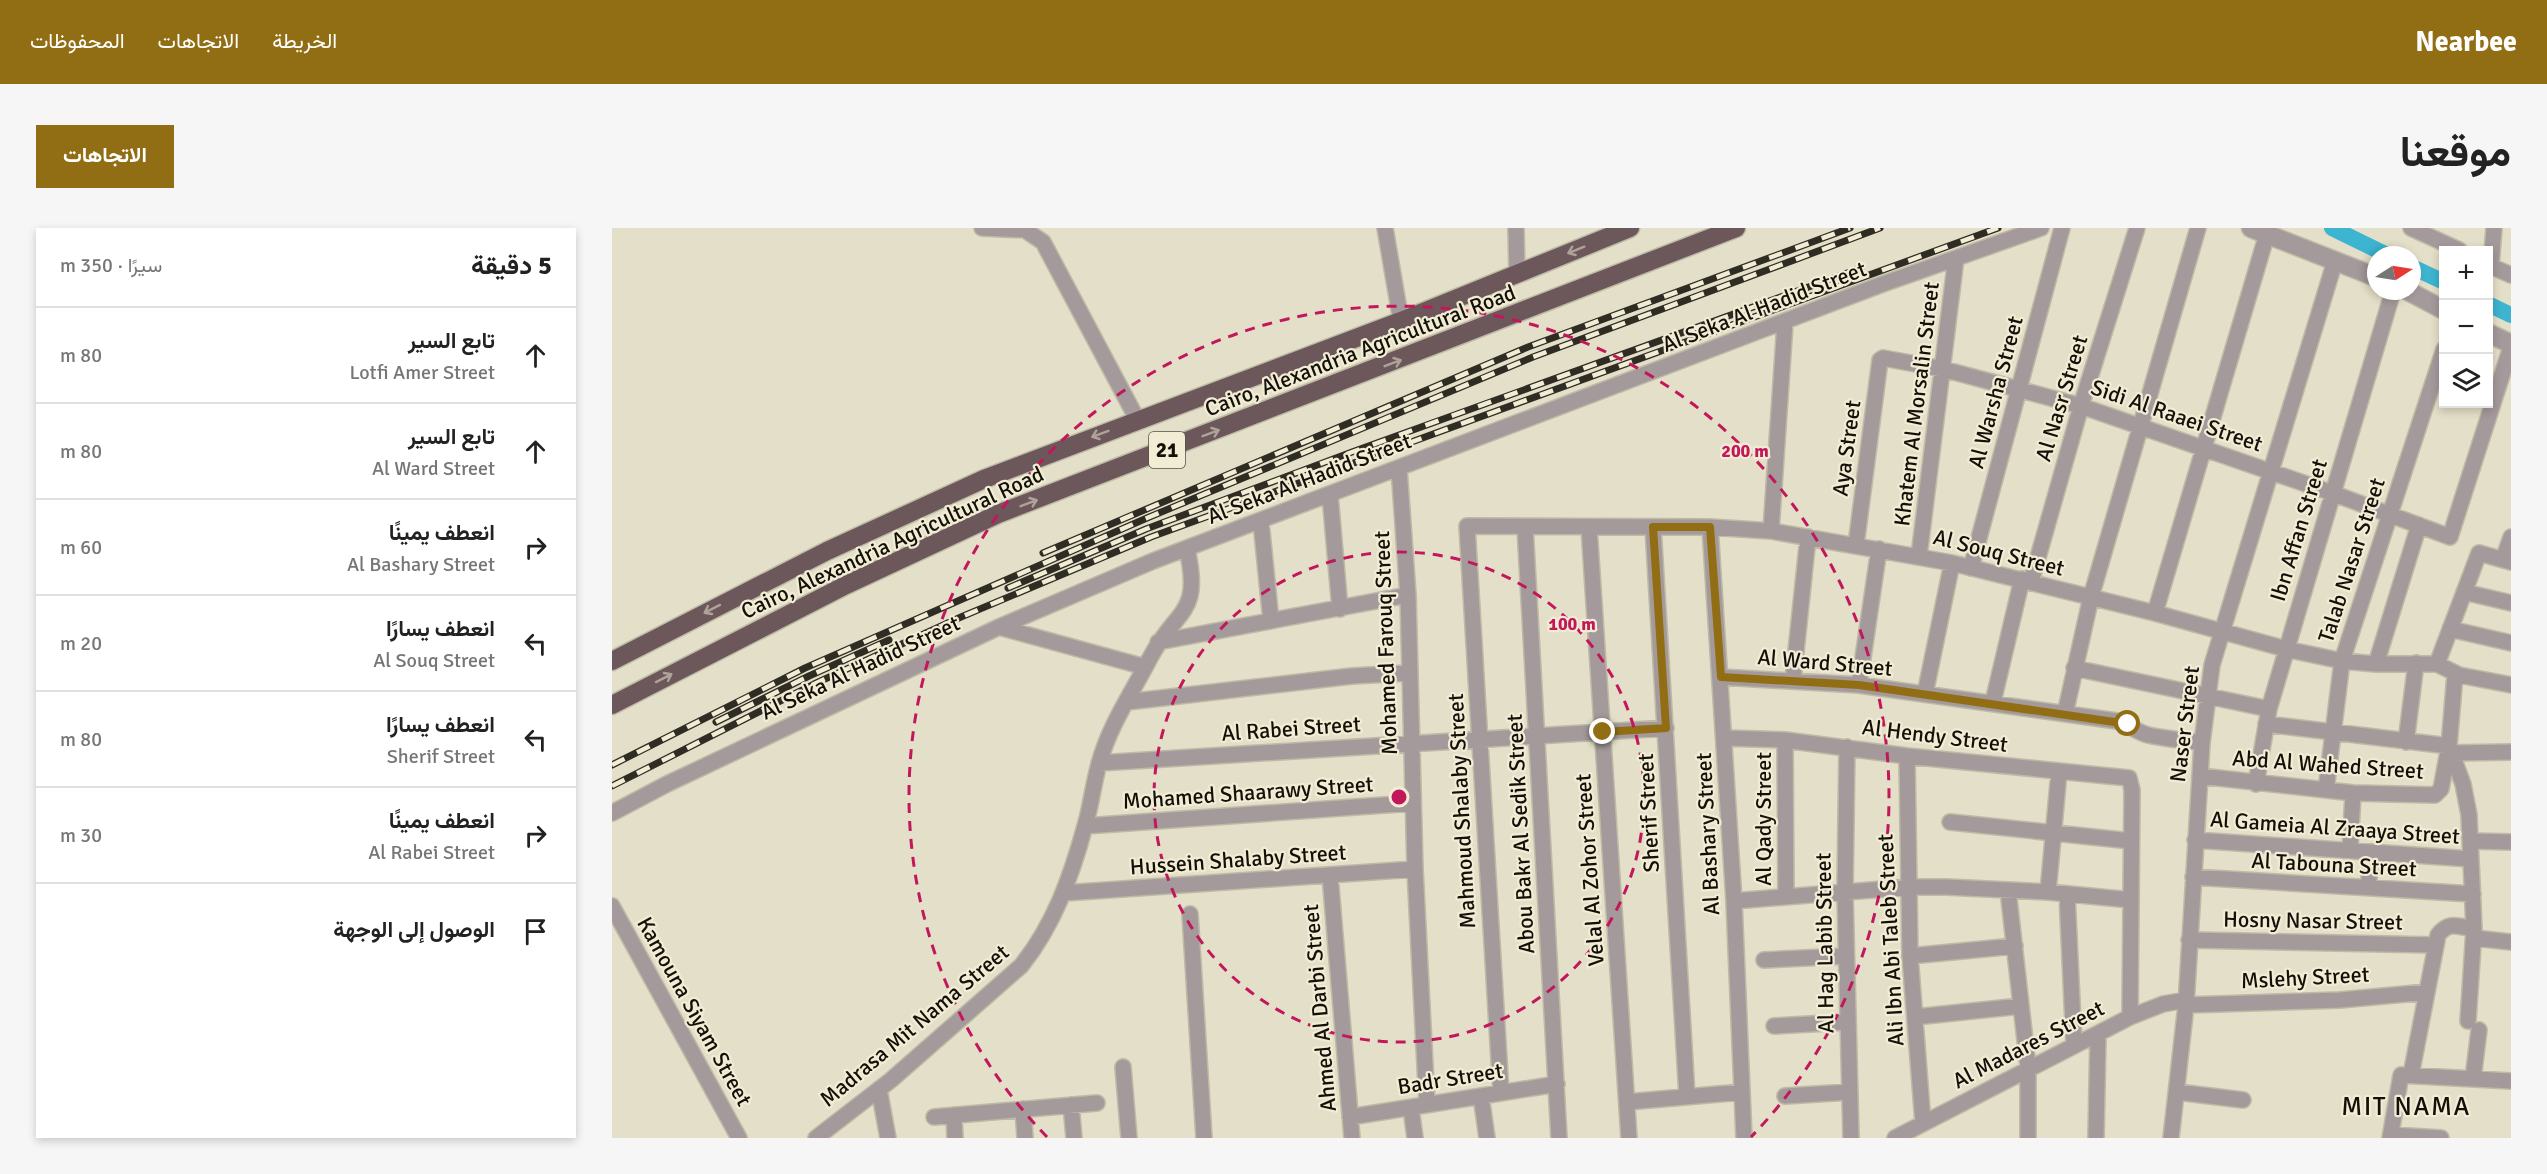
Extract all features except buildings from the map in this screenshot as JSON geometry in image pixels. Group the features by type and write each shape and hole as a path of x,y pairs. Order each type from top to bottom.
{"highway":[{"name":"Cairo, Alexandria Agricultural Road","path":"612,661 848,541 984,479 1137,419 1401,321 1630,228"},
{"name":"Cairo, Alexandria Agricultural Road","path":"612,705 846,585 998,514 1736,228"}],"street":[{"path":"982,228 1025,230 1042,242 1137,419"},
{"path":"1384,228 1401,321"},
{"path":"1516,228 1517,274"},
{"name":"Al Seka Al Hadid Street","path":"612,813 667,784 999,627 1187,549 2040,228"},
{"name":"Al Warsha Street","path":"1971,568 2062,228"},
{"name":"Al Nasr Street","path":"1993,702 2026,581 2137,228"},
{"path":"2065,714 2091,597 2198,228"},
{"path":"2411,228 2432,233 2453,246"},
{"path":"2492,246 2494,228"},
{"path":"2155,613 2205,448 2259,231 2367,273"},
{"name":"Khatem Al Morsalin Street","path":"1919,556 1956,258"},
{"name":"Naser Street","path":"2171,1138 2186,1003 2199,776 2212,665 2335,261"},
{"path":"2493,266 2511,275"},
{"path":"2421,298 2439,307"},
{"name":"Ibn Affan Street","path":"2256,783 2267,717 2390,300"},
{"path":"1771,531 1785,323"},
{"path":"2493,336 2511,346"},
{"name":"Sidi Al Raaei Street","path":"1883,358 1942,369 2081,406 2390,513 2450,537 2511,346"},
{"name":"Talab Nasar Street","path":"2326,790 2342,661 2442,354"},
{"name":"Aya Street","path":"1856,545 1880,360 1883,358"},
{"name":"Mohamed Farouq Street","path":"1399,468 1408,595 1415,869 1428,1105"},
{"path":"1330,495 1340,609"},
{"path":"1261,522 1271,621"},
{"path":"2376,664 2420,525"},
{"name":"Al Souq Street","path":"1467,526 1710,527 1771,531 1952,563 2155,613 2286,649 2342,661 2376,664 2437,664 2455,674 2511,685"},
{"name":"Mahmoud Shalaby Street","path":"1467,526 1501,1093"},
{"name":"Abou Bakr Al Sedik Street","path":"1525,527 1559,1138"},
{"name":"Velal Al Zohor Street","path":"1589,527 1629,1138"},
{"name":"Sherif Street","path":"1653,527 1687,1096"},
{"name":"Al Bashary Street","path":"1710,527 1734,901 1744,1138"},
{"path":"1793,680 1808,537"},
{"path":"2437,664 2479,553 2507,561 2511,537"},
{"name":"Madrasa Mit Nama Street","path":"816,1138 879,1089 1021,966 1036,946 1064,893 1085,826 1099,763 1114,723 1158,642 1189,605 1192,591 1187,549"},
{"path":"1859,685 1879,549"},
{"path":"1925,694 1952,563"},
{"path":"2464,592 2511,603"},
{"path":"1158,642 1408,595"},
{"path":"999,627 1145,667"},
{"path":"2450,629 2511,643"},
{"path":"2406,742 2416,663"},
{"path":"2074,668 2207,695 2267,717 2332,733 2451,749 2511,752"},
{"path":"1126,702 1352,676 1409,673"},
{"path":"2455,674 2451,749 2467,800 2471,841 2474,933 2473,1079"},
{"name":"Al Ward Street","path":"1721,677 1859,685 1993,702 2117,721 2148,735 2202,743"},
{"name":"Al Rabei Street","path":"1099,763 1666,728"},
{"name":"Al Hendy Street","path":"1724,738 1785,740 1907,756 2129,778 2132,790 2132,841"},
{"name":"Al Qady Street","path":"1785,740 1786,897"},
{"name":"Al Hag Labib Street","path":"1847,747 1845,893 1851,1138"},
{"name":"Abd Al Wahed Street","path":"2199,776 2353,793 2437,795 2441,789 2451,749"},
{"name":"Ali Ibn Abi Taleb Street","path":"1907,756 1910,956 1922,1129"},
{"path":"2048,892 2059,772"},
{"path":"2350,850 2353,793"},
{"name":"Mohamed Shaarawy Street","path":"1085,826 1413,802"},
{"path":"1950,822 2132,841 2130,1017"},
{"name":"Al Gameia Al Zraaya Street","path":"2195,840 2471,859"},
{"path":"2471,841 2511,842"},
{"path":"2368,888 2372,852"},
{"name":"Hussein Shalaby Street","path":"1064,893 1415,869"},
{"name":"Ahmed Al Darbi Street","path":"1330,875 1352,1138"},
{"name":"Al Tabouna Street","path":"2193,878 2472,894"},
{"path":"1734,901 1908,887 2048,892 2131,900"},
{"path":"2008,890 2028,1067 2028,1138"},
{"path":"2067,894 2074,1046"},
{"name":"Kamouna Siyam Street","path":"612,906 739,1138"},
{"path":"1190,914 1204,1138"},
{"path":"2441,1138 2390,1136 2427,992 2438,935 2444,927 2451,925 2511,942"},
{"name":"Hosny Nasar Street","path":"2189,940 2436,945"},
{"path":"1910,956 2014,946"},
{"path":"1764,960 1846,956"},
{"name":"Mslehy Street","path":"2186,1003 2340,1000 2427,992"},
{"name":"Al Madares Street","path":"1895,1138 1922,1129 2028,1067 2130,1017 2163,1004 2186,1003"},
{"path":"1915,1017 2021,1006"},
{"path":"1774,1026 1847,1022"},
{"path":"2096,1138 2098,1034"},
{"path":"1123,1067 1129,1138"},
{"path":"2406,1075 2511,1081"},
{"name":"Badr Street","path":"1350,1117 1557,1084"},
{"path":"879,1089 888,1138"},
{"path":"1627,1102 1742,1092"},
{"path":"1785,1096 1850,1092"},
{"path":"2177,1092 2243,1100"},
{"path":"1481,1096 1487,1138"},
{"path":"934,1117 1097,1103"},
{"path":"1071,1105 1074,1138"},
{"path":"1411,1108 1415,1138"},
{"path":"1023,1109 1025,1138"},
{"path":"954,1115 955,1138"}],"waterway":[{"path":"2332,228 2369,246"},
{"path":"2421,271 2439,280"},
{"path":"2493,306 2511,315"}],"railway":[{"path":"1043,553 1528,347 1850,228"},
{"path":"612,765 805,668 1147,518 1533,357 1880,228"},
{"path":"612,786 814,684 961,617 1151,537 1998,228"},
{"path":"1008,588 1146,529 1861,268"},
{"path":"716,722 889,640"}],"district":[{"name":"MIT NAMA","path":"2406,1106"}],"route":[{"path":"1603,732 1666,728 1653,527 1710,527 1721,677 1859,685 1993,702 2128,724"}]}
